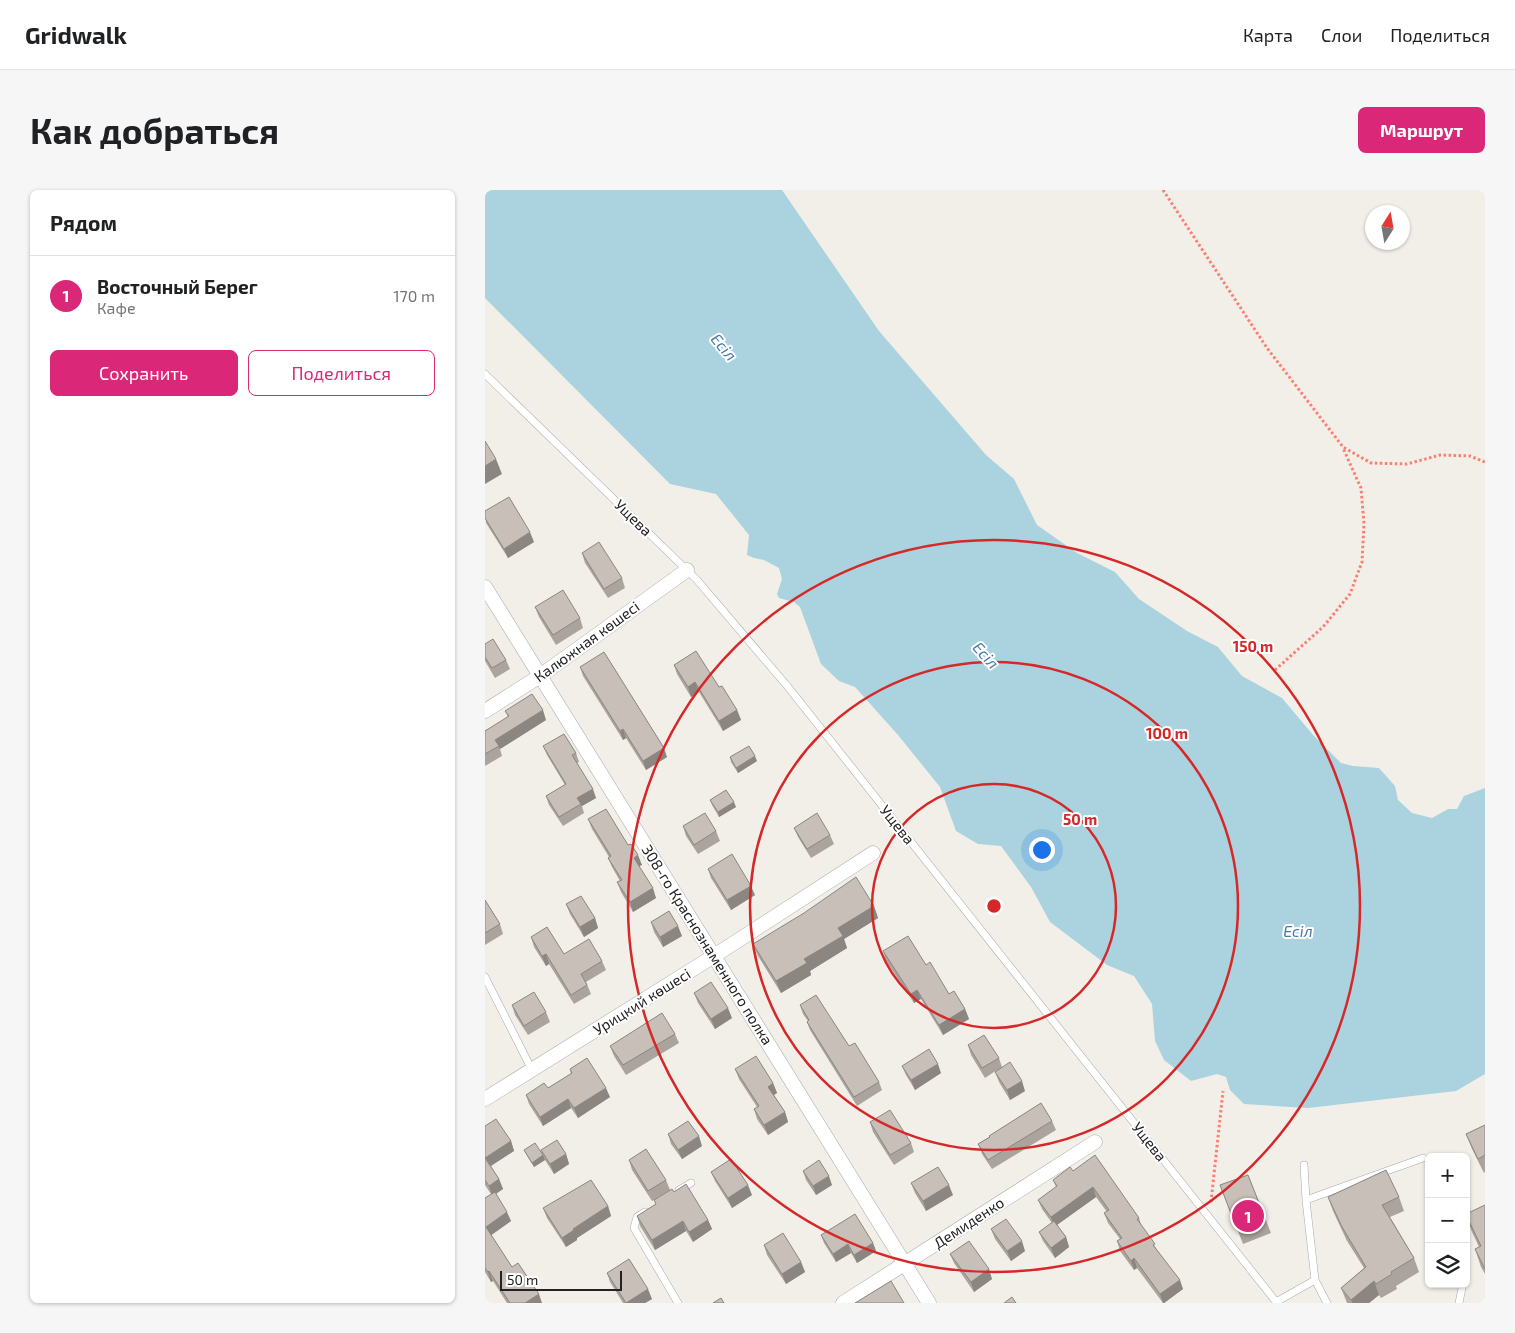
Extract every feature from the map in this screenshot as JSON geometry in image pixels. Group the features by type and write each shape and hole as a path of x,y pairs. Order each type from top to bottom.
{"street":[{"name":"Калюжная көшесі","path":"485,711 540,676 687,570"},
{"name":"308-го Краснознаменного полка","path":"485,587 929,1303"},
{"name":"Урицкий көшесі","path":"485,1100 873,854"},
{"name":"Демиденко","path":"843,1303 1095,1142"}],"lane":[{"name":"Ущева","path":"485,374 687,570 788,687 1277,1302"},
{"path":"485,977 532,1070"},
{"path":"1306,1200 1423,1158"},
{"path":"1304,1165 1315,1280 1327,1303"},
{"path":"675,1193 691,1183"},
{"path":"650,1208 637,1217 634,1228 678,1303"},
{"path":"1277,1302 1315,1280"},
{"path":"1459,1303 1462,1288"}],"path":[{"path":"1163,190 1267,348 1343,447 1361,488 1364,524 1362,562 1350,594 1323,627 1275,670"},
{"path":"1343,447 1371,463 1407,464 1439,455 1470,456 1485,462"},
{"path":"1210,1218 1223,1091"}],"water":[{"name":"Есіл","path":"485,190 782,190 879,331 986,455 1014,479 1037,525 1077,553 1115,572 1139,599 1187,631 1218,647 1242,676 1282,698 1314,736 1341,763 1379,768 1395,786 1398,800 1412,813 1432,818 1448,809 1457,809 1464,796 1485,788 1485,1074 1456,1091 1308,1108 1244,1104 1230,1090 1226,1077 1217,1074 1191,1081 1164,1060 1155,1041 1152,1004 1134,976 1107,965 1050,922 1031,887 1001,846 978,844 956,831 940,787 898,735 855,687 839,681 821,664 800,607 794,602 779,598 777,594 782,579 779,568 764,560 747,555 749,535 716,494 670,484 485,298"}],"building":[{"path":"485,441 496,459 485,466"},
{"path":"509,497 530,532 504,549 485,518 485,511"},
{"path":"599,542 622,578 604,589 582,553"},
{"path":"563,590 580,618 553,635 535,607"},
{"path":"493,639 506,660 492,668 485,657 485,644"},
{"path":"696,651 719,687 722,686 737,710 719,721 695,682 688,687 674,665"},
{"path":"604,652 664,748 643,761 623,729 620,731 580,667"},
{"path":"532,694 543,710 495,740 499,746 485,754 485,731 509,716 505,711"},
{"path":"564,734 576,753 572,755 593,789 577,798 581,804 559,817 546,796 566,784 543,746"},
{"path":"749,746 755,756 736,768 730,757"},
{"path":"726,790 734,802 718,812 710,800"},
{"path":"606,809 628,845 631,844 638,855 634,858 653,888 630,902 617,882 622,880 608,858 611,856 588,819"},
{"path":"705,813 716,831 694,845 683,826"},
{"path":"817,813 830,835 807,849 794,828"},
{"path":"732,854 751,886 727,900 708,869"},
{"path":"856,877 874,906 838,928 843,936 804,959 807,963 776,981 753,944 804,913"},
{"path":"581,896 595,918 580,927 566,904"},
{"path":"485,900 500,924 485,933"},
{"path":"669,911 678,926 660,937 651,922"},
{"path":"547,927 564,954 589,939 602,961 581,974 587,985 571,995 546,954 542,956 531,937"},
{"path":"908,936 926,965 930,962 949,994 954,991 965,1009 939,1025 917,990 911,994 883,951"},
{"path":"711,982 728,1008 711,1019 694,993"},
{"path":"534,992 546,1012 524,1026 512,1005"},
{"path":"816,995 849,1046 855,1043 879,1082 854,1097 807,1022 809,1020 800,1005"},
{"path":"662,1013 675,1034 623,1065 610,1046"},
{"path":"984,1035 999,1058 982,1068 968,1045"},
{"path":"929,1049 938,1064 911,1080 902,1066"},
{"path":"756,1056 773,1083 768,1087 785,1112 764,1125 754,1109 759,1106 735,1069"},
{"path":"587,1058 606,1088 574,1108 568,1099 540,1117 526,1095 544,1083 548,1088 572,1073 570,1069"},
{"path":"1010,1062 1022,1081 1007,1090 995,1072"},
{"path":"1041,1103 1052,1121 988,1160 978,1144"},
{"path":"890,1110 911,1143 890,1155 870,1122"},
{"path":"496,1119 511,1141 485,1158 485,1126"},
{"path":"688,1121 699,1136 678,1150 668,1134"},
{"path":"1485,1125 1485,1155 1478,1159 1466,1134"},
{"path":"557,1140 566,1154 550,1164 541,1150"},
{"path":"535,1143 543,1155 532,1163 524,1150"},
{"path":"646,1149 666,1180 648,1191 629,1160"},
{"path":"1095,1155 1139,1218 1137,1219 1155,1244 1153,1245 1180,1280 1160,1294 1134,1258 1131,1261 1117,1241 1122,1238 1104,1213 1109,1210 1093,1187 1051,1217 1038,1200 1057,1186 1053,1180 1070,1167 1073,1171"},
{"path":"485,1158 499,1179 489,1186 485,1180"},
{"path":"731,1159 748,1185 728,1198 711,1172"},
{"path":"819,1160 829,1176 813,1186 803,1171"},
{"path":"938,1167 949,1185 923,1201 911,1183"},
{"path":"1386,1170 1399,1197 1382,1205 1414,1258 1376,1284 1374,1281 1351,1300 1341,1288 1366,1267 1342,1227 1328,1197"},
{"path":"1248,1175 1265,1218 1237,1229 1220,1185"},
{"path":"591,1180 608,1206 562,1238 543,1208"},
{"path":"686,1184 708,1220 689,1232 683,1221 652,1240 637,1216 656,1204 654,1200 672,1189 674,1192"},
{"path":"495,1192 507,1212 486,1227 512,1267 518,1263 539,1294 525,1303 510,1303 489,1271 485,1268 485,1198"},
{"path":"1485,1205 1485,1269 1475,1249 1481,1246 1470,1223 1470,1212"},
{"path":"855,1214 873,1243 854,1255 848,1244 833,1254 821,1235"},
{"path":"1006,1219 1022,1241 1007,1251 991,1229"},
{"path":"1054,1221 1066,1237 1051,1248 1039,1232"},
{"path":"783,1233 801,1262 782,1274 764,1245"},
{"path":"969,1241 989,1269 971,1282 950,1254"},
{"path":"629,1259 648,1289 626,1303 607,1273"},
{"path":"891,1281 904,1303 855,1303"},
{"path":"1012,1297 1016,1303 1004,1303"},
{"path":"721,1298 724,1303 713,1303"}],"place":[{"name":"Восточный Берег","path":"1248,1216"}]}
